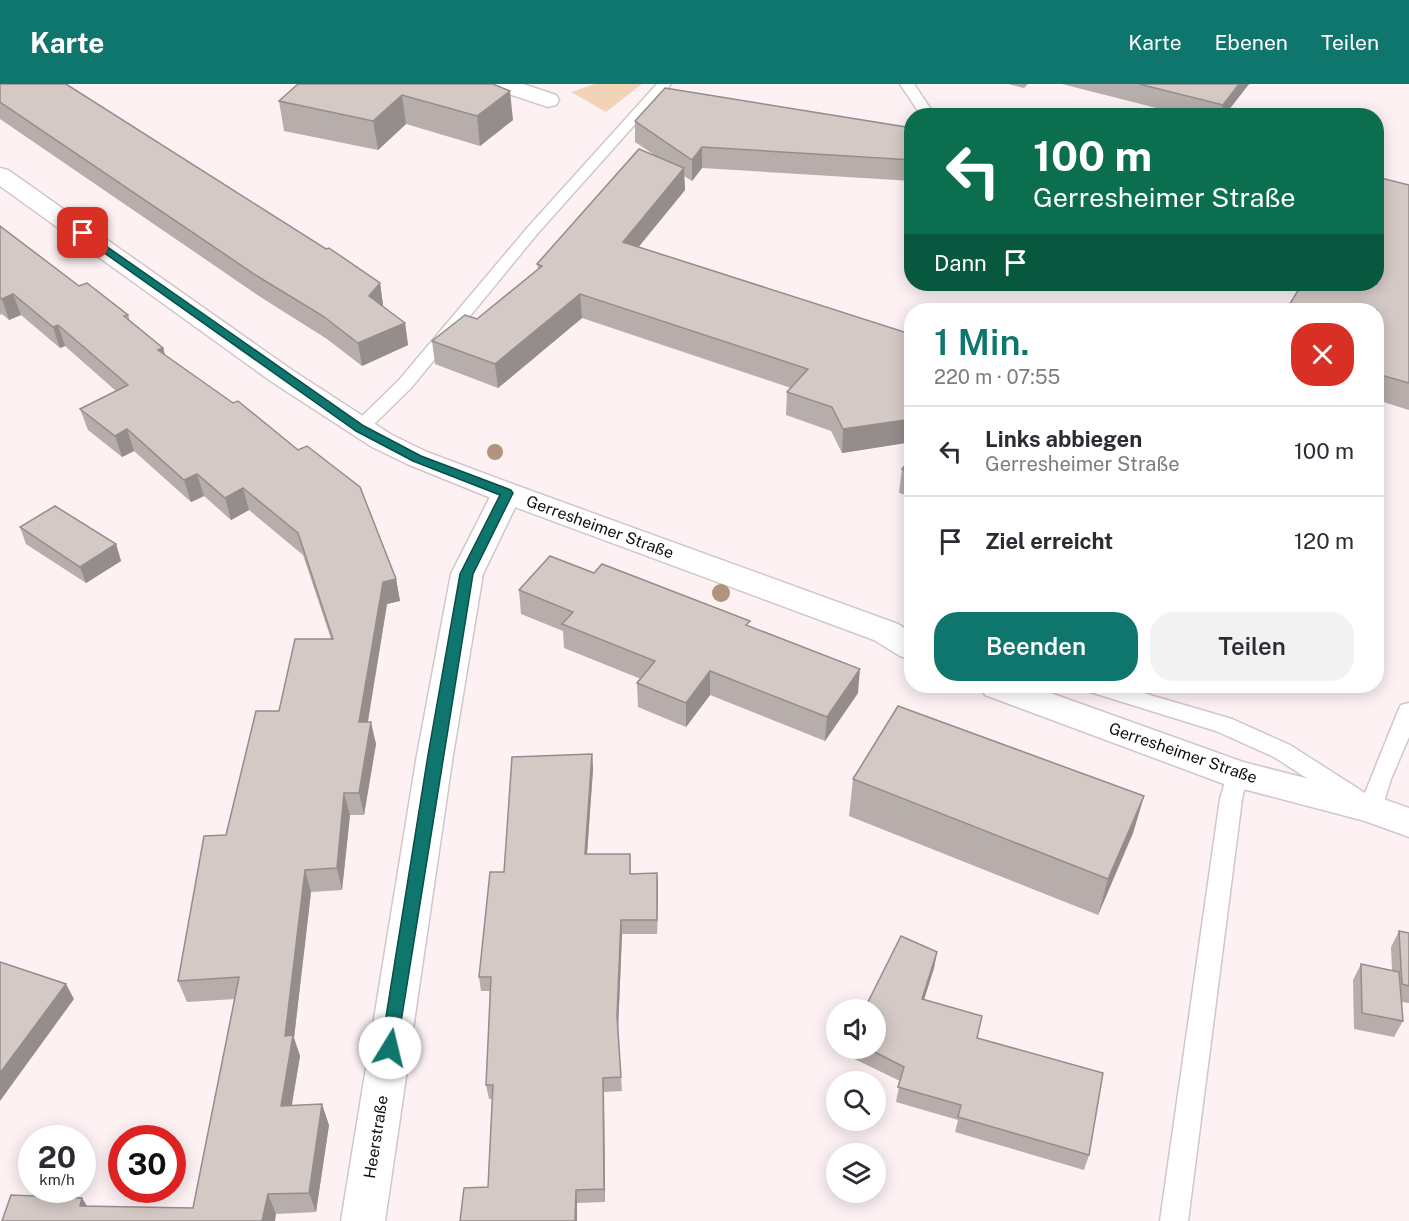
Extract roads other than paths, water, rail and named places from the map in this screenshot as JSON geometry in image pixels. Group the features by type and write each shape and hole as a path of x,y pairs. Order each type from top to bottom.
{"street":[{"path":"502,84 548,100"},
{"name":"Gerresheimer Straße","path":"0,175 360,428 417,458 903,639"},
{"name":"Heerstraße","path":"363,1221 435,755 467,574 507,493"},
{"name":"Gerresheimer Straße","path":"1016,693 1237,774 1372,809 1409,823"}],"lane":[{"path":"360,428 405,384 534,230 664,84"},
{"path":"907,84 923,108"},
{"name":"Gerresheimer Straße","path":"1118,693 1224,725 1282,751 1372,809"},
{"path":"1372,809 1380,779 1409,711"},
{"path":"1174,1221 1231,800 1237,774"}]}
